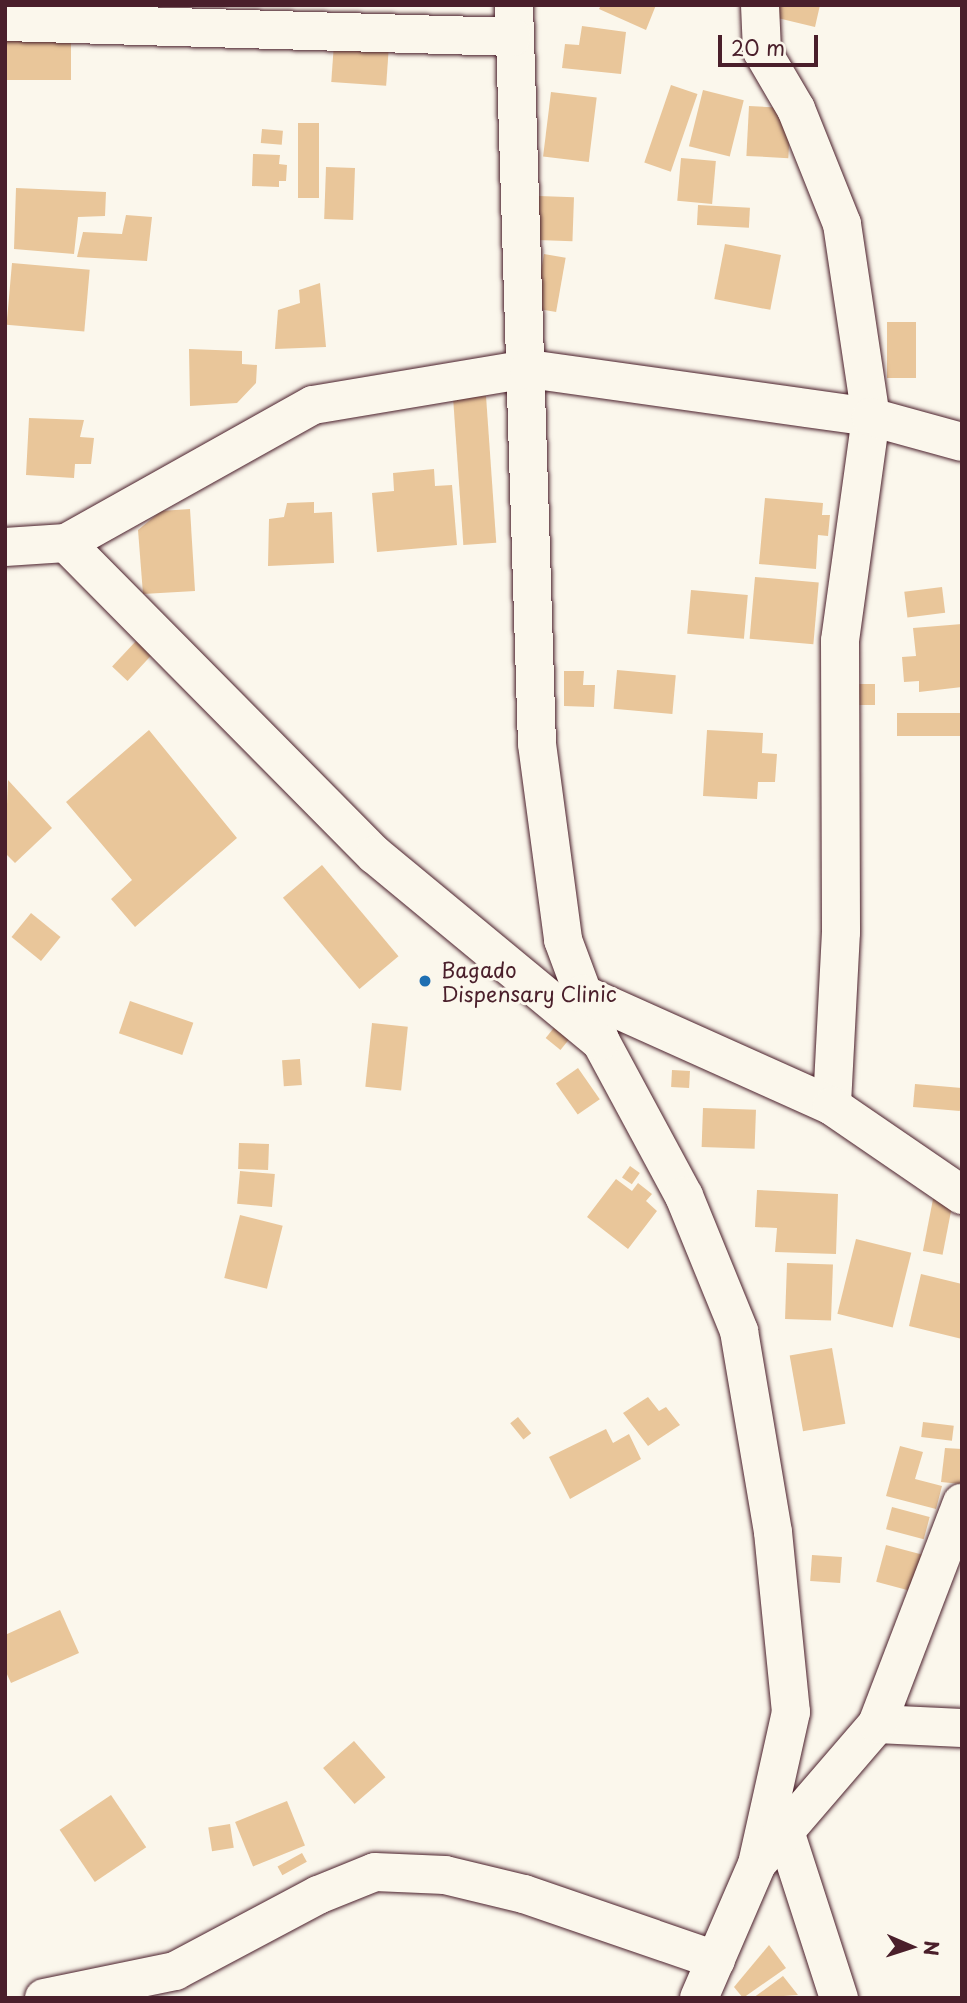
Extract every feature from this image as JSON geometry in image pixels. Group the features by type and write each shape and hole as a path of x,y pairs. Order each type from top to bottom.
{"street":[{"path":"760,5 762,51 796,109 842,224 871,417 840,641 841,932 832,1106"},
{"path":"5,22 513,21 529,369 537,744 563,940 601,1042 684,1196 739,1331 773,1532 791,1712 757,1864 699,1998"},
{"path":"5,547 66,543 313,405 529,369 871,417 962,442"},
{"path":"66,543 375,855 601,1042"},
{"path":"583,994 832,1106 962,1195"},
{"path":"757,1864 877,1724 962,1503"},
{"path":"877,1724 962,1728"},
{"path":"785,1831 839,1998"},
{"path":"44,1998 175,1971 317,1895 375,1872 445,1875 524,1894 716,1959"}],"building":[{"path":"601,5 656,5 646,30 599,9"},
{"path":"763,5 820,5 815,27 761,14"},
{"path":"582,26 626,32 621,74 562,68 565,44 579,45"},
{"path":"5,33 71,33 71,80 5,80"},
{"path":"334,43 389,47 386,86 331,82"},
{"path":"671,85 697,94 671,172 644,163"},
{"path":"703,90 744,100 730,156 689,146"},
{"path":"551,92 597,98 589,162 543,157"},
{"path":"749,106 791,108 788,158 746,156"},
{"path":"298,123 319,123 319,198 298,198"},
{"path":"262,129 283,131 282,145 261,143"},
{"path":"253,154 280,155 279,164 287,165 286,181 279,181 279,187 252,186"},
{"path":"681,158 716,161 712,204 677,201"},
{"path":"326,167 355,168 353,220 324,219"},
{"path":"16,188 106,192 105,216 78,217 74,254 14,249"},
{"path":"539,196 574,197 572,241 537,240"},
{"path":"698,205 750,208 749,228 697,225"},
{"path":"126,215 152,217 147,261 77,257 83,232 122,234"},
{"path":"725,244 781,255 770,310 714,299"},
{"path":"544,254 566,258 556,312 534,308"},
{"path":"12,263 90,270 84,332 7,325"},
{"path":"320,283 326,347 275,349 278,310 300,303 299,290"},
{"path":"887,322 916,322 916,378 887,378"},
{"path":"189,349 242,351 242,364 257,365 256,383 237,403 190,406"},
{"path":"486,396 496,543 463,545 453,398"},
{"path":"29,418 84,420 80,437 94,438 91,464 75,464 74,478 26,475"},
{"path":"434,469 435,486 452,485 457,545 377,552 372,493 394,491 393,473"},
{"path":"765,498 823,503 822,515 830,515 828,536 818,535 816,569 759,564"},
{"path":"314,502 314,513 332,512 334,563 268,566 269,519 284,517 287,503"},
{"path":"190,509 195,591 143,594 138,530 161,511"},
{"path":"755,577 819,583 813,644 750,639"},
{"path":"942,587 945,613 907,617 904,592"},
{"path":"691,590 748,595 744,639 687,634"},
{"path":"962,624 962,687 919,692 919,681 904,682 902,657 916,656 913,628"},
{"path":"136,641 151,655 127,681 112,667"},
{"path":"617,670 676,675 672,714 614,709"},
{"path":"564,671 584,671 583,685 595,685 594,707 564,706"},
{"path":"850,684 875,684 875,705 850,705"},
{"path":"897,713 962,713 962,736 897,736"},
{"path":"149,730 237,838 135,927 111,899 132,880 66,802"},
{"path":"707,730 763,733 762,753 777,754 775,782 758,782 757,799 703,796"},
{"path":"8,780 52,828 15,863 5,853"},
{"path":"322,865 398,956 359,989 283,898"},
{"path":"31,913 61,937 41,961 11,937"},
{"path":"130,1001 193,1023 182,1055 119,1033"},
{"path":"372,1023 408,1027 401,1090 365,1087"},
{"path":"557,1024 572,1036 560,1050 546,1038"},
{"path":"300,1059 302,1085 284,1086 282,1060"},
{"path":"578,1068 600,1099 578,1115 556,1083"},
{"path":"672,1070 690,1071 689,1088 671,1087"},
{"path":"915,1084 962,1088 960,1111 913,1107"},
{"path":"703,1108 756,1110 755,1149 702,1147"},
{"path":"239,1143 269,1144 268,1170 238,1169"},
{"path":"630,1166 640,1173 632,1184 622,1177"},
{"path":"240,1171 275,1174 272,1207 237,1204"},
{"path":"616,1179 632,1191 638,1183 652,1194 646,1201 657,1211 628,1249 587,1217"},
{"path":"757,1190 838,1194 836,1254 775,1252 777,1228 755,1227"},
{"path":"934,1194 954,1198 943,1255 923,1251"},
{"path":"240,1215 283,1226 267,1289 224,1278"},
{"path":"856,1239 911,1253 893,1328 837,1314"},
{"path":"787,1263 833,1265 831,1321 785,1319"},
{"path":"921,1274 962,1284 962,1339 909,1326"},
{"path":"832,1348 845,1424 803,1431 790,1355"},
{"path":"648,1397 659,1411 666,1407 680,1425 648,1446 623,1413"},
{"path":"518,1417 531,1433 523,1440 510,1423"},
{"path":"923,1422 954,1426 952,1441 921,1437"},
{"path":"606,1429 613,1443 629,1434 641,1459 570,1499 549,1457"},
{"path":"900,1446 923,1452 915,1479 942,1486 936,1509 886,1496"},
{"path":"945,1448 962,1449 961,1484 941,1482"},
{"path":"892,1507 930,1517 924,1539 886,1529"},
{"path":"886,1545 923,1555 913,1592 876,1582"},
{"path":"812,1555 842,1557 840,1583 810,1581"},
{"path":"60,1610 79,1653 11,1683 5,1670 5,1635"},
{"path":"354,1741 385,1777 355,1804 323,1768"},
{"path":"111,1795 146,1847 95,1882 60,1830"},
{"path":"287,1801 305,1846 253,1866 235,1822"},
{"path":"230,1824 234,1848 212,1851 208,1827"},
{"path":"302,1853 307,1862 282,1875 278,1867"},
{"path":"769,1945 786,1968 743,1998 734,1987"},
{"path":"783,1976 798,1995 753,1998"}],"place":[{"name":"Bagado Dispensary Clinic","path":"425,981"}]}
